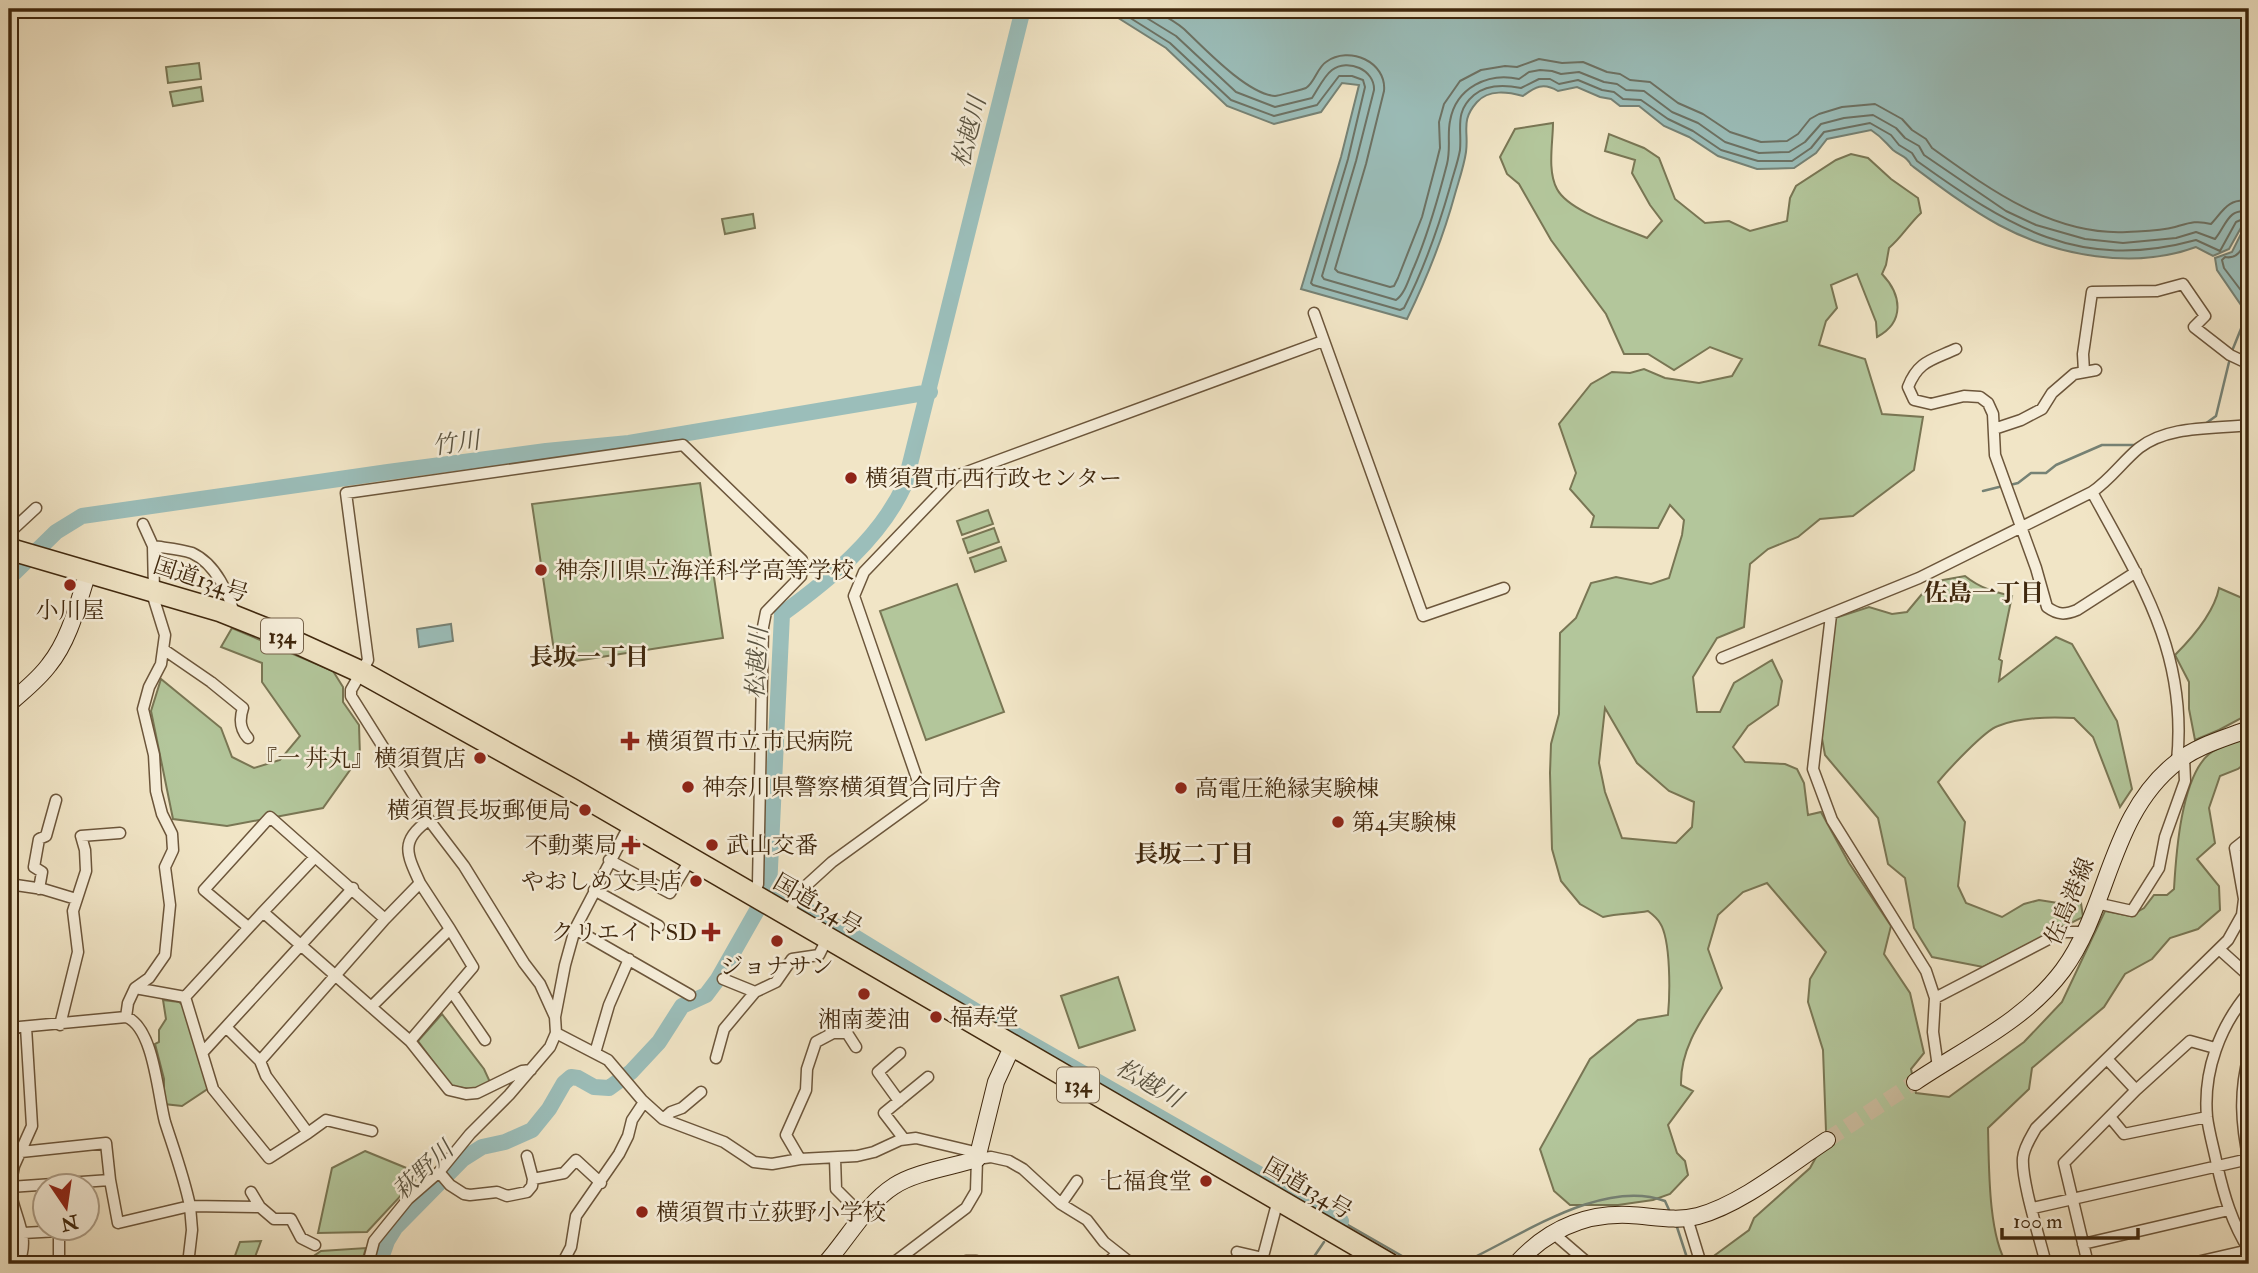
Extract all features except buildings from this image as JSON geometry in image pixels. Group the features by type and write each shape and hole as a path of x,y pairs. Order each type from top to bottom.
{"highway":[{"name":"国道134号","path":"25,553 235,617 361,672 630,824 1389,1264"}],"main road":[{"path":"9,704 40,677 58,652 74,617 88,572"},
{"name":"佐島港線","path":"1915,1082 2011,1022 2035,1003 2063,969 2085,932 2116,846 2139,804 2180,760 2249,729"},
{"path":"825,1264 892,1187 978,1156 996,1082 1012,1047"},
{"path":"1517,1264 1532,1247 1569,1224 1595,1217 1628,1215 1685,1218 1720,1208 1745,1196 1827,1140"}],"street":[{"path":"1994,429 2042,409 2063,382 2074,374 2090,371 2083,354 2092,292 2157,291 2183,284 2204,316 2194,327 2230,355 2249,365"},
{"path":"1314,313 1423,617 1504,588"},
{"path":"787,916 798,893 832,862 923,796 854,596 864,572 956,476 1323,341"},
{"path":"1956,349 1914,371 1908,387 1914,400 1931,404 1964,396 1980,397 1988,402 1993,414 1995,455 2036,568 2047,607 2057,614 2067,614 2136,572"},
{"path":"1722,658 1950,564 2020,526 2092,492 2108,481 2140,447 2165,434 2249,425"},
{"path":"555,1017 540,984 464,866 429,820 351,696 351,690 368,660 346,493 683,444 802,560 801,576 766,612 759,900"},
{"path":"2092,492 2136,572 2159,621 2170,656 2179,708 2180,760 2185,781 2165,836 2159,867 2132,911 2096,903"},
{"path":"9,533 36,508"},
{"path":"126,1017 128,1003 135,989 149,978 165,955 170,905 165,867 173,850 172,834 162,814 156,791 153,755 143,709 149,687 161,664 165,635 153,590 152,546 143,524"},
{"path":"152,546 194,554 211,568 231,600 235,617"},
{"path":"1831,615 1812,769 1832,820 1926,971 1935,998 1933,1032 1938,1067"},
{"path":"163,649 243,708 240,720 242,731 248,738"},
{"path":"39,889 41,872 34,867 39,839 46,836 56,800"},
{"path":"248,928 204,890 270,817 385,919"},
{"path":"410,1041 474,967 420,883 409,856 409,841 413,831 429,820"},
{"path":"368,1264 374,1241 408,1199 444,1178 550,1047 556,1033 555,1017 575,929 630,824"},
{"path":"60,1025 78,952 73,911 86,872 85,850 80,836 120,833"},
{"path":"2046,1264 2024,1165 2023,1157 2028,1141 2036,1128 2228,940 2245,914 2245,868 2235,848 2249,837"},
{"path":"185,997 315,857"},
{"path":"610,860 670,893 690,860"},
{"path":"260,1061 420,883"},
{"path":"9,884 76,899"},
{"path":"203,1052 353,888"},
{"path":"594,890 659,926"},
{"path":"263,912 410,1041 449,1090 477,1093 522,1071 531,1070"},
{"path":"371,1007 450,929"},
{"path":"575,929 690,995"},
{"path":"1935,998 2062,932 2085,932"},
{"path":"716,1058 724,1029 755,992 776,982 792,959 819,955 827,939"},
{"path":"2220,949 2249,976"},
{"path":"595,1053 611,997 629,959"},
{"path":"723,979 755,992"},
{"path":"135,989 185,997"},
{"path":"452,992 485,1040"},
{"path":"2188,1264 2249,1250 2229,1209 2207,1117 2215,1048 2223,1030 2249,992"},
{"path":"185,997 213,1089 269,1157 326,1120 372,1131"},
{"path":"9,1028 126,1017 131,1019 140,1031 153,1061 164,1118 190,1206 192,1230 188,1264"},
{"path":"19,1264 23,1233 11,1203 10,1187 12,1173 32,1126 26,1027"},
{"path":"227,1028 260,1061 266,1076 308,1133"},
{"path":"556,1033 608,1060 644,1102 663,1119 724,1142 754,1162 772,1164 800,1159 835,1158 874,1152 904,1139 916,1138 978,1156 1009,1161 1061,1203 1087,1220 1104,1242 1132,1264"},
{"path":"800,1159 786,1135 806,1090 807,1069 816,1042 834,1033 846,1033 856,1047"},
{"path":"2088,1264 2064,1163 2136,1090 2190,1041 2215,1048"},
{"path":"899,1101 878,1072 900,1053"},
{"path":"2033,1208 2249,1160 2242,1126 2241,1101 2249,1055"},
{"path":"2107,1059 2136,1090"},
{"path":"904,1139 884,1113 928,1077"},
{"path":"663,1119 701,1093"},
{"path":"562,1264 571,1247 576,1216 583,1203 601,1183 628,1136 632,1120 644,1102"},
{"path":"2110,1117 2124,1134 2207,1117"},
{"path":"21,1152 106,1143 118,1223 190,1206 260,1206"},
{"path":"444,1178 464,1194 497,1192 507,1196 527,1192 533,1179 527,1156"},
{"path":"898,1262 966,1208 976,1191 978,1156"},
{"path":"835,1158 836,1189 864,1217"},
{"path":"533,1179 564,1173 576,1160 601,1183"},
{"path":"10,1187 110,1180"},
{"path":"1061,1203 1077,1181"},
{"path":"251,1192 260,1206 274,1219 291,1219 301,1238 315,1245"},
{"path":"1237,1252 1262,1261 1278,1200"},
{"path":"2083,1244 2229,1209"},
{"path":"1685,1218 1701,1264"},
{"path":"23,1233 59,1231 59,1261"},
{"path":"1553,1233 1589,1264"},
{"path":"1106,1264 1118,1253"},
{"path":"963,1264 966,1261 976,1261 980,1264"}],"green space":[{"path":"199,63 201,79 168,83 166,67"},
{"path":"201,87 203,101 173,106 170,92"},
{"path":"1553,123 1552,174 1563,197 1585,212 1647,238 1662,221 1632,173 1635,160 1605,151 1609,134 1644,148 1659,158 1675,199 1705,223 1729,221 1750,231 1787,221 1790,198 1796,186 1836,160 1851,154 1868,158 1918,198 1921,213 1889,248 1882,274 1897,299 1898,308 1892,324 1877,337 1876,322 1857,274 1831,285 1837,308 1826,321 1819,345 1865,359 1882,414 1923,417 1914,470 1853,516 1820,519 1798,537 1768,549 1750,564 1744,627 1717,638 1693,677 1697,712 1720,712 1734,683 1772,660 1782,681 1778,705 1748,726 1733,747 1745,762 1785,764 1797,769 1804,783 1808,815 1821,812 1849,863 1891,926 1884,954 1910,993 1924,1053 1911,1069 1916,1093 1949,1097 2024,1042 2062,1002 2105,911 2130,916 2144,908 2154,895 2167,895 2174,889 2182,817 2192,780 2209,754 2249,737 2249,760 2238,769 2220,776 2209,808 2215,843 2197,859 2219,886 2220,910 2198,929 2170,938 2152,959 2125,974 2104,1007 2032,1068 2029,1089 1988,1128 1993,1218 1996,1236 2007,1264 1714,1264 1711,1258 1749,1230 1754,1218 1810,1168 1824,1143 1826,1131 1823,1050 1808,1002 1810,979 1826,952 1767,883 1743,892 1718,915 1708,949 1722,988 1694,1034 1684,1059 1681,1085 1693,1091 1668,1125 1677,1153 1685,1161 1688,1175 1670,1194 1653,1200 1618,1205 1570,1205 1554,1191 1540,1149 1590,1059 1638,1020 1668,1015 1669,994 1666,942 1664,931 1656,918 1648,911 1603,917 1580,904 1561,881 1552,849 1550,773 1551,744 1559,714 1560,633 1576,618 1591,583 1616,577 1651,584 1669,578 1684,520 1670,505 1658,528 1591,527 1594,516 1570,489 1576,473 1559,424 1591,384 1612,372 1630,373 1644,369 1665,378 1699,383 1732,376 1742,359 1710,347 1674,370 1648,354 1624,354 1606,314 1551,240 1519,184 1507,174 1500,157 1515,129","holes":["1605,708 1637,763 1669,791 1694,802 1692,827 1676,843 1622,838 1605,792 1599,763"]},
{"path":"753,214 755,228 725,234 722,219"},
{"path":"700,483 723,638 556,664 532,504"},
{"path":"988,510 993,524 962,535 957,521"},
{"path":"994,528 999,542 968,553 963,539"},
{"path":"1001,547 1006,561 975,572 970,558"},
{"path":"1965,576 1987,589 2012,596 1999,659 2002,661 1999,681 2056,637 2072,644 2117,721 2132,789 2120,807 2093,737 2074,718 2026,719 1998,726 1976,742 1938,782 1965,822 1958,886 1966,903 2002,917 2024,904 2039,900 2081,903 2083,917 1983,967 1932,957 1914,928 1905,878 1888,864 1878,818 1825,755 1821,733 1835,618 1869,607 1892,614 1907,612 1932,582"},
{"path":"957,584 1004,712 926,740 880,611"},
{"path":"2219,588 2249,601 2249,714 2195,740 2189,709 2189,682 2175,655 2208,615"},
{"path":"232,628 333,671 343,687 343,702 359,725 360,756 323,808 227,826 173,819 151,711 161,679 221,728 232,757 254,768 280,760 300,736 262,682 262,663 221,647"},
{"path":"1118,977 1135,1030 1079,1048 1061,996"},
{"path":"163,1000 179,1002 184,1006 209,1088 182,1106 164,1104 164,1079 155,1044 159,1042 159,1030 166,1019"},
{"path":"442,1014 484,1069 490,1082 476,1090 451,1086 418,1041"},
{"path":"365,1151 421,1174 367,1232 318,1233 332,1168"},
{"path":"261,1241 255,1257 267,1264 232,1264 240,1242"},
{"path":"366,1248 361,1264 302,1264 321,1251"}],"water":[{"path":"1104,9 2249,9 2249,305 2246,309 2241,305 2217,270 2215,258 2232,252 2244,228 2242,226 2229,249 2213,256 2196,247 2147,258 2070,252 2022,236 1987,218 1911,165 1871,130 1827,139 1816,153 1794,168 1757,169 1718,156 1689,137 1664,126 1639,106 1620,106 1611,99 1577,87 1558,91 1543,86 1523,96 1493,93 1482,98 1472,109 1466,126 1465,157 1450,210 1434,258 1407,319 1301,289 1341,157 1359,85 1342,83 1321,112 1274,124 1227,106 1166,48"},
{"path":"451,624 453,641 419,647 417,629"}],"waterway":[{"name":"松越川","path":"1023,9 905,484 895,504 868,540 818,587 782,614 769,889 855,937 997,1024 1341,1221"},
{"path":"2232,351 2249,309"},
{"path":"2205,424 2216,416 2230,358"},
{"name":"竹川","path":"9,578 56,532 82,516 388,472 629,443 930,392"},
{"path":"2010,485 2018,483 2031,473 2046,473 2056,465 2102,445 2134,445"},
{"path":"1983,491 2003,486"},
{"name":"萩野川","path":"379,1264 395,1228 463,1159 482,1147 505,1142 532,1130 571,1077 594,1087 609,1088 631,1072 659,1042 682,1006 706,995 718,979 768,891"},
{"name":"松越川","path":"1460,1264 1560,1214 1614,1197 1640,1196 1665,1201 1670,1212"},
{"name":"松越川","path":"1338,1225 1341,1221 1416,1264"},
{"name":"松越川","path":"1676,1224 1689,1264"},
{"path":"1309,1264 1324,1242"}],"tunnel":[{"path":"1827,1140 1915,1082"}],"place":[{"name":"横須賀市 西行政センター","path":"851,478"},
{"name":"神奈川県立海洋科学高等学校","path":"541,570"},
{"name":"小川屋","path":"70,585"},
{"name":"横須賀市立市民病院","path":"630,741"},
{"name":"『一 丼丸』横須賀店","path":"480,758"},
{"name":"神奈川県警察横須賀合同庁舎","path":"688,787"},
{"name":"高電圧絶縁実験棟","path":"1181,788"},
{"name":"横須賀長坂郵便局","path":"585,810"},
{"name":"第4実験棟","path":"1338,822"},
{"name":"不動薬局","path":"631,845"},
{"name":"武山交番","path":"712,845"},
{"name":"やおしめ文具店","path":"696,881"},
{"name":"クリエイトSD","path":"711,932"},
{"name":"ジョナサン","path":"777,941"},
{"name":"湘南菱油","path":"864,994"},
{"name":"福寿堂","path":"936,1017"},
{"name":"七福食堂","path":"1206,1181"},
{"name":"横須賀市立荻野小学校","path":"642,1212"}],"district":[{"name":"佐島一丁目","path":"1984,593"},
{"name":"長坂一丁目","path":"589,657"},
{"name":"長坂二丁目","path":"1194,854"}]}
